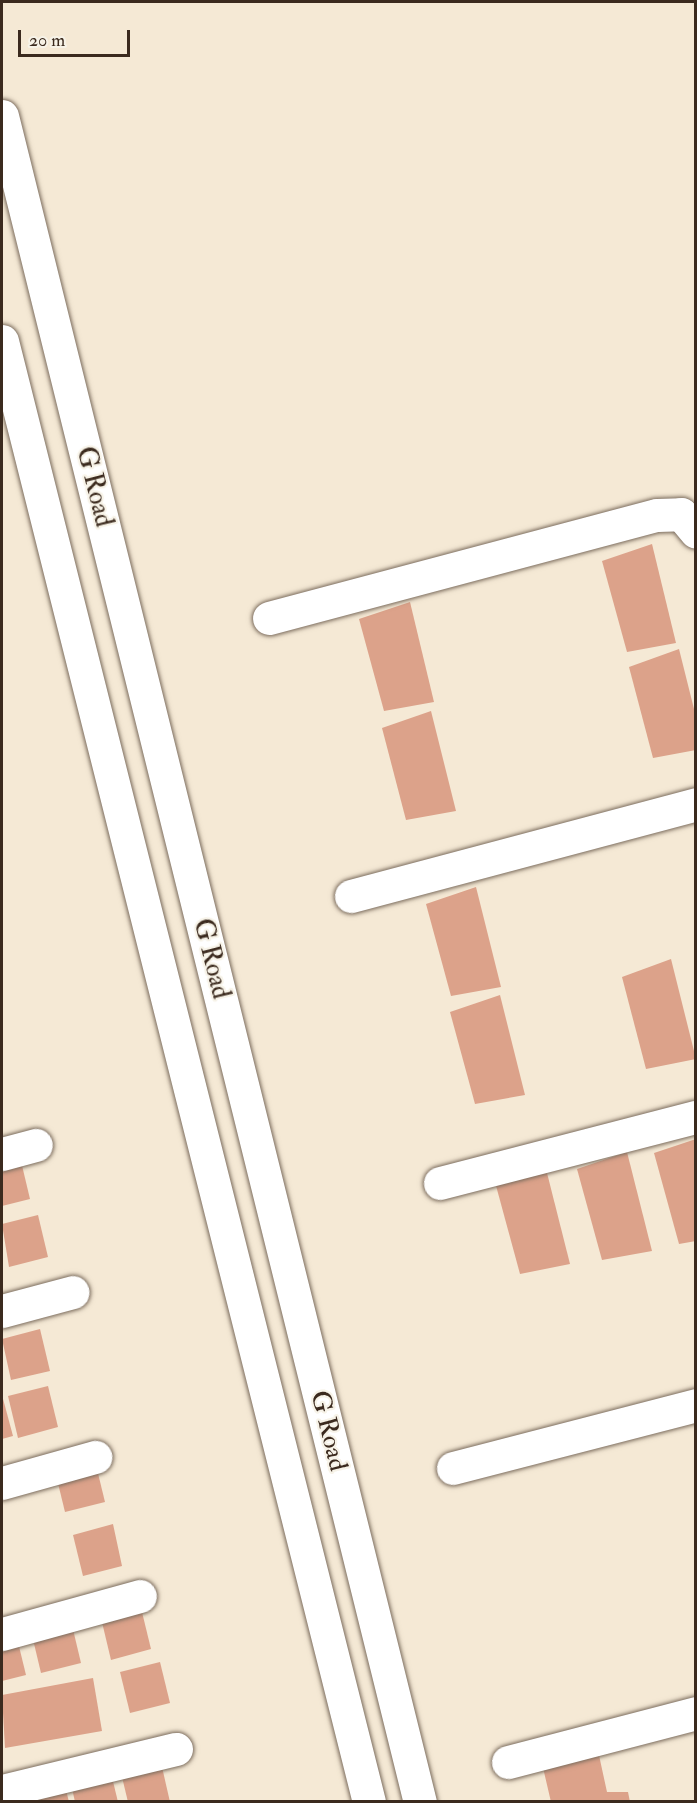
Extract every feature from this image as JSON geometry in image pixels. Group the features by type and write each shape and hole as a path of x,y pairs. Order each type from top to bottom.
{"street":[{"name":"G Road","path":"2,116 420,1802"},
{"name":"G Road","path":"2,341 369,1802"},
{"path":"269,618 657,515 681,514 696,532"},
{"path":"351,896 696,804"},
{"path":"440,1183 696,1117"},
{"path":"2,1154 36,1145"},
{"path":"2,1311 73,1292"},
{"path":"453,1468 696,1405"},
{"path":"2,1483 95,1457"},
{"path":"2,1634 140,1596"},
{"path":"508,1762 696,1713"},
{"path":"2,1791 176,1749"}],"building":[{"path":"652,544 676,643 627,652 602,561"},
{"path":"410,602 434,702 384,711 359,619"},
{"path":"679,649 696,717 696,750 653,758 629,667"},
{"path":"431,711 456,811 406,820 382,728"},
{"path":"476,887 501,987 451,996 426,904"},
{"path":"671,959 696,1059 646,1069 622,977"},
{"path":"500,995 525,1095 475,1104 450,1012"},
{"path":"696,1139 696,1241 679,1244 654,1153"},
{"path":"627,1152 652,1251 602,1260 577,1169"},
{"path":"20,1157 30,1199 2,1206 2,1162"},
{"path":"545,1165 570,1264 520,1274 495,1182"},
{"path":"38,1215 48,1257 9,1267 2,1224"},
{"path":"40,1329 50,1371 11,1380 2,1339"},
{"path":"48,1386 58,1427 18,1438 8,1396"},
{"path":"2,1395 13,1436 2,1439"},
{"path":"95,1461 105,1502 65,1512 55,1471"},
{"path":"113,1524 122,1566 83,1576 73,1535"},
{"path":"141,1608 151,1649 111,1660 101,1618"},
{"path":"71,1621 81,1663 41,1673 31,1631"},
{"path":"16,1634 26,1675 2,1681 2,1637"},
{"path":"160,1662 170,1703 130,1713 120,1672"},
{"path":"93,1678 102,1731 5,1748 2,1695"},
{"path":"597,1746 607,1792 628,1792 630,1802 551,1802 541,1759"},
{"path":"162,1767 170,1802 128,1802 122,1777"},
{"path":"110,1769 118,1802 75,1802 70,1779"},
{"path":"65,1786 69,1802 27,1802"}]}
